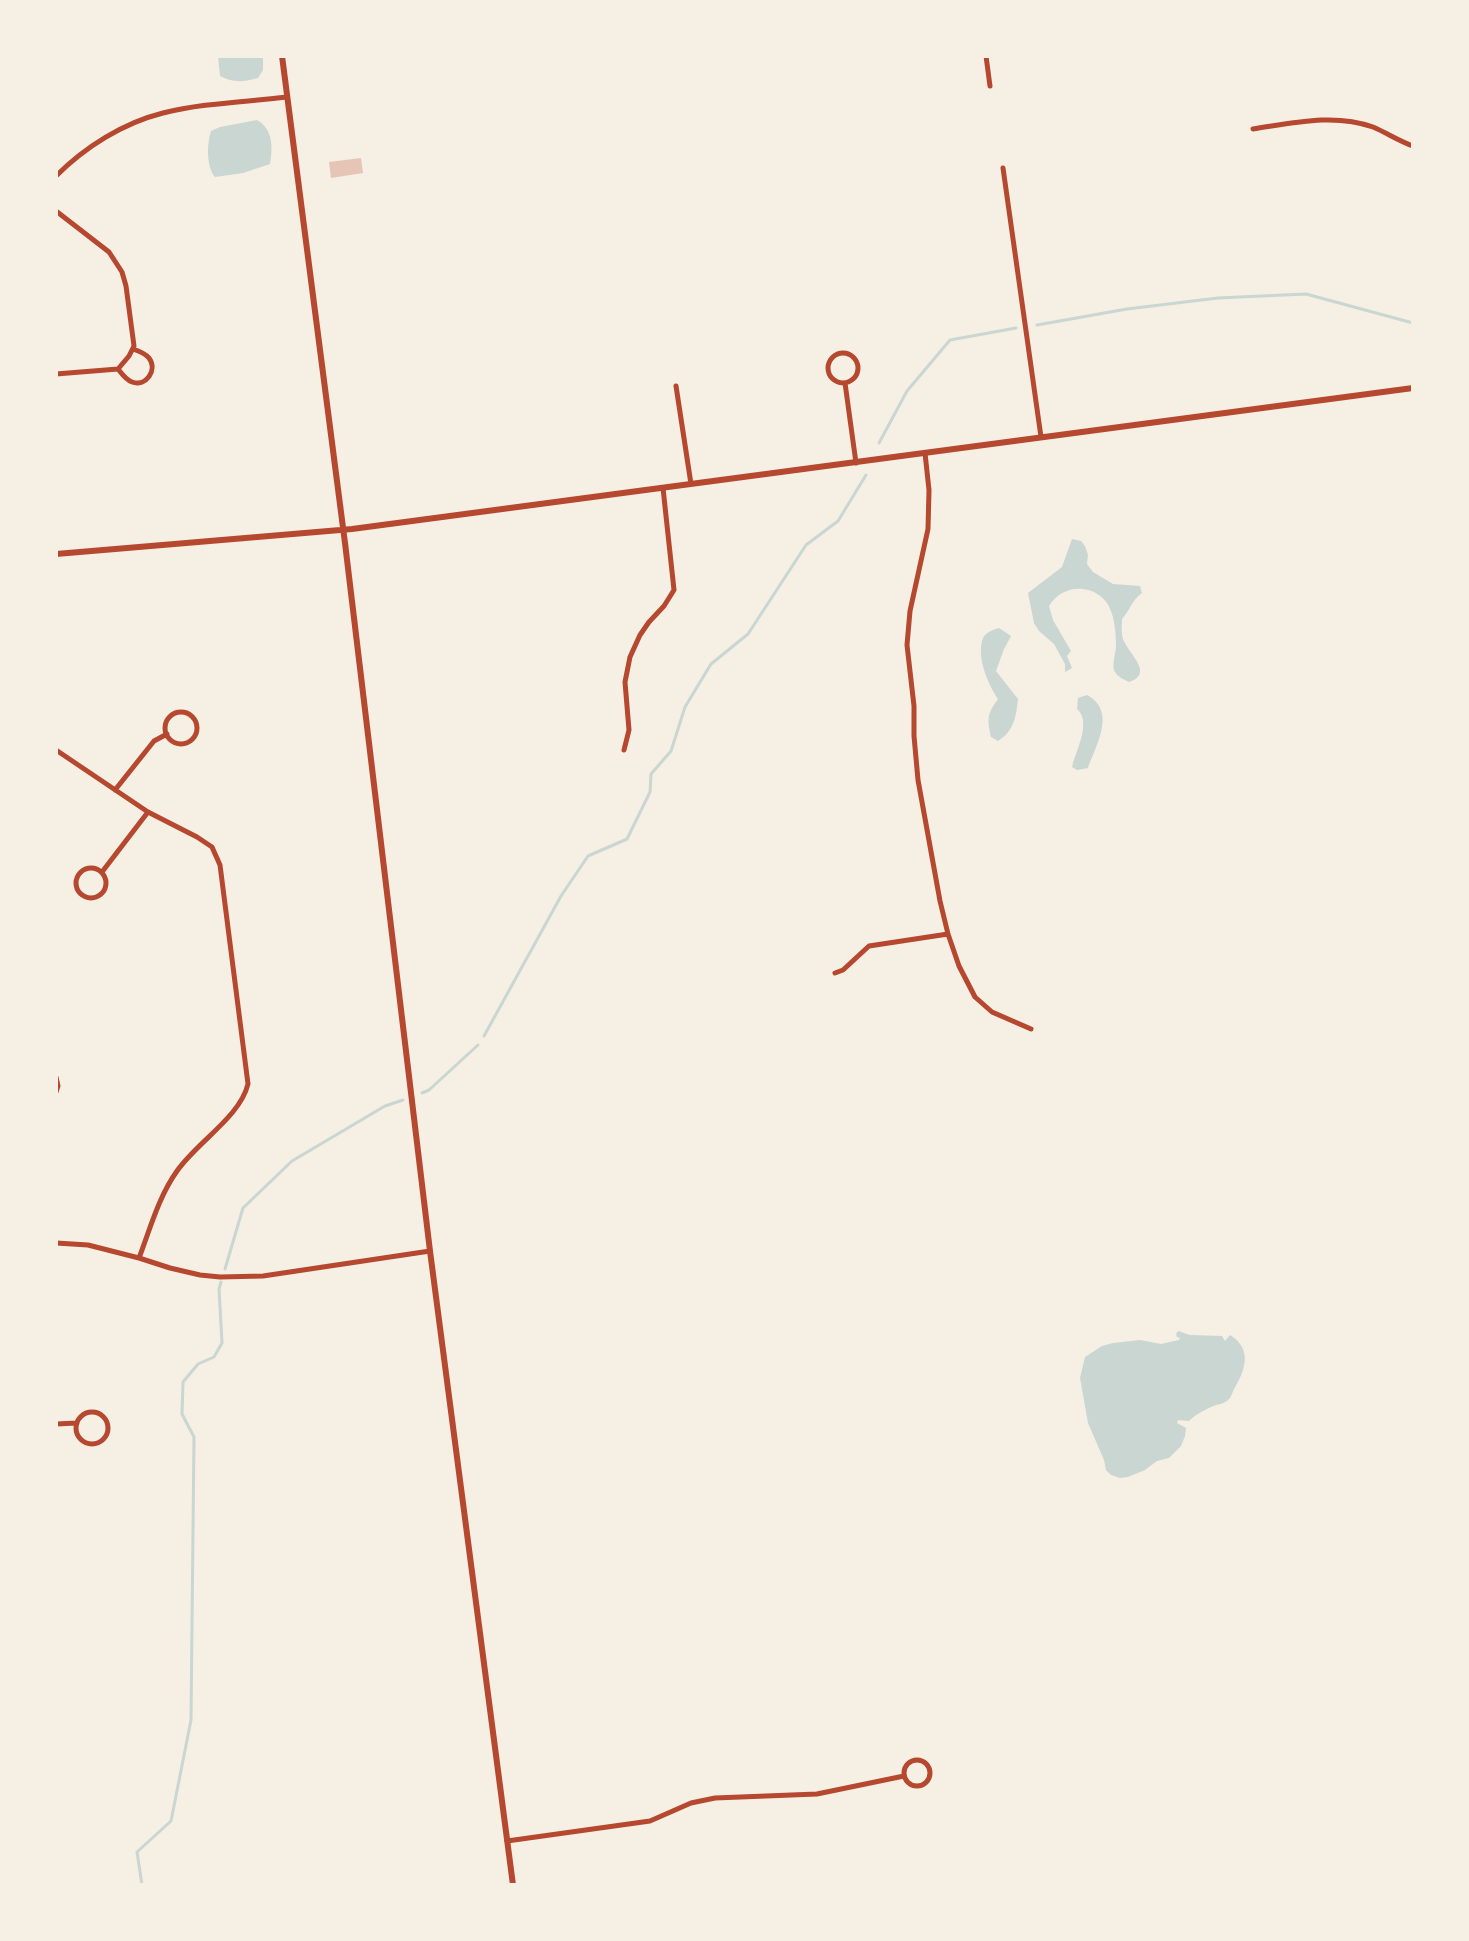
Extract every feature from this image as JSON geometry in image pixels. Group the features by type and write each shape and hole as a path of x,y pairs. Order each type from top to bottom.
{"street":[{"path":"282,56 430,1251 513,1885"},
{"path":"986,56 990,86"},
{"path":"56,176 91,147 140,120 187,108 287,97"},
{"path":"1253,129 1308,120 1330,120 1370,126 1413,146"},
{"path":"1003,168 1041,437"},
{"path":"56,211 95,240 117,262 126,286 134,342 133,349 118,369 56,374"},
{"path":"118,369 126,379 135,383 148,378 153,370 151,361 133,349"},
{"path":"840,353 854,357 858,366 856,375 845,383 832,379 828,370 829,361 840,353"},
{"path":"845,383 856,463"},
{"path":"676,386 691,484"},
{"path":"56,554 343,530 1413,388"},
{"path":"925,453 929,490 928,529 910,611 907,645 918,780 940,901 965,981 979,1003 1031,1029"},
{"path":"624,750 629,730 625,682 630,657 640,635 674,590 663,488"},
{"path":"175,713 190,714 196,722 196,732 190,741 174,742 167,734 168,719 175,713"},
{"path":"115,790 154,741 167,734"},
{"path":"56,750 148,812 212,847 222,880 248,1084 242,1102 175,1173 139,1258"},
{"path":"102,872 148,812"},
{"path":"92,868 102,872 106,880 102,893 94,898 80,893 76,884 79,874 92,868"},
{"path":"835,973 848,966 869,946 948,934"},
{"path":"56,1077 56,1092"},
{"path":"56,1243 88,1245 200,1275 240,1277 430,1251"},
{"path":"87,1413 97,1413 107,1424 106,1435 98,1442 88,1443 77,1433 77,1423 87,1413"},
{"path":"56,1424 77,1423"},
{"path":"915,1760 927,1764 930,1772 928,1781 921,1785 909,1783 904,1776 905,1767 915,1760"},
{"path":"507,1841 650,1821 691,1803 715,1798 817,1794 904,1776"}],"shaded area":[{"path":"218,56 263,56 263,70 258,78 229,80 220,76"},
{"path":"257,120 266,128 271,139 270,164 243,173 215,177 208,155 211,131"},
{"path":"1072,539 1081,541 1085,546 1087,564 1093,572 1113,584 1140,586 1142,593 1122,619 1123,639 1140,669 1140,674 1129,682 1114,670 1114,621 1108,604 1093,591 1073,589 1064,592 1049,606 1053,620 1071,651 1067,656 1072,668 1065,672 1065,664 1054,644 1034,623 1028,593 1062,567"},
{"path":"999,628 1011,636 996,671 1018,699 1013,723 1008,733 998,741 991,737 989,721 998,699 987,678 981,645 984,636"},
{"path":"1087,695 1101,710 1102,729 1088,768 1077,770 1072,767 1083,729 1077,709 1078,698"},
{"path":"1178,1331 1190,1335 1222,1336 1225,1341 1230,1335 1244,1353 1244,1368 1238,1382 1226,1402 1205,1410 1189,1421 1178,1420 1177,1423 1186,1428 1185,1436 1181,1446 1169,1458 1128,1477 1111,1475 1106,1470 1088,1423 1080,1378 1085,1357 1113,1343 1140,1340 1161,1344 1179,1340"}],"building":[{"path":"361,158 363,173 331,178 329,162"}],"waterway":[{"path":"1037,325 1127,309 1218,298 1306,294 1413,323"},
{"path":"879,443 907,391 950,340 1016,328"},
{"path":"484,1036 561,896 588,856 627,839 650,792 651,774 671,751 685,707 711,664 748,634 806,545 838,521 866,475"},
{"path":"422,1093 478,1045"},
{"path":"225,1269 243,1208 292,1161 385,1106 403,1100"},
{"path":"142,1885 137,1852 171,1821 191,1720 194,1437 182,1414 183,1382 198,1364 214,1357 222,1343 221,1282"}]}
